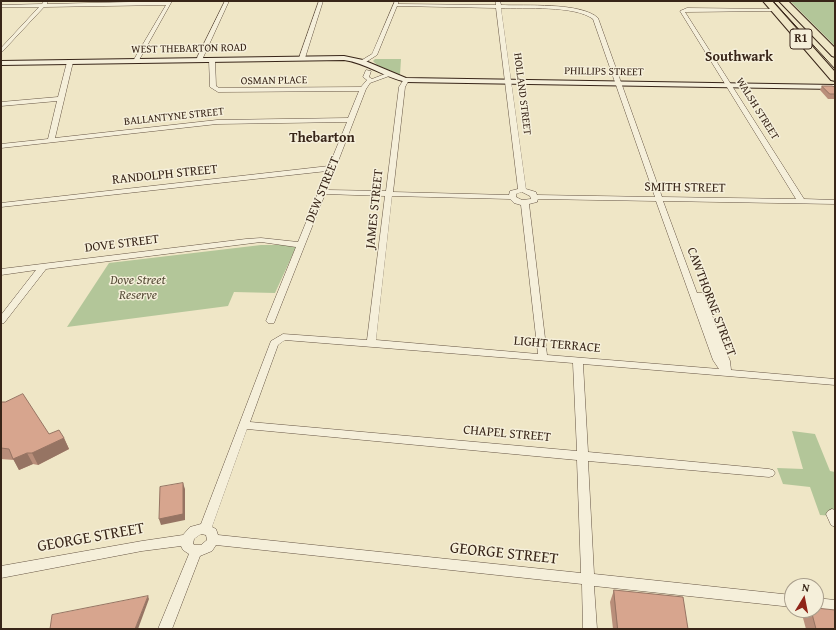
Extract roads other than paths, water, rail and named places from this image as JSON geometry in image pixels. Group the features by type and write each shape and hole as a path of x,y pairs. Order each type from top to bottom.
{"highway":[{"name":"R1","path":"767,1 835,78"},
{"name":"R1","path":"783,1 835,54"}],"street":[{"path":"199,60 227,1"},
{"path":"302,58 321,1"},
{"path":"1,6 46,3 170,2"},
{"path":"136,61 170,2"},
{"path":"1,52 46,3"},
{"path":"364,61 374,55 396,3 499,4"},
{"name":"CAWTHORNE STREET","path":"499,4 566,8 591,15 595,18 660,200 661,207 718,360 726,373"},
{"name":"HOLLAND STREET","path":"499,4 522,190"},
{"name":"WALSH STREET","path":"774,10 687,9 682,11 802,202"},
{"name":"WEST THEBARTON ROAD","path":"1,63 344,58 364,61 372,69"},
{"name":"OSMAN PLACE","path":"212,60 213,87 218,90 363,89"},
{"path":"50,140 70,62"},
{"path":"371,81 366,77 372,69"},
{"name":"PHILLIPS STREET","path":"372,69 406,80 835,87"},
{"name":"DEW STREET","path":"271,321 363,89 368,82 390,74"},
{"name":"JAMES STREET","path":"371,343 381,271 388,194 402,84 406,80"},
{"path":"1,104 61,99"},
{"name":"BALLANTYNE STREET","path":"1,146 217,122 350,120"},
{"name":"RANDOLPH STREET","path":"1,205 332,168"},
{"path":"323,192 512,196 519,202 525,203 534,200 535,197 533,194 522,190 513,193 512,196"},
{"name":"SMITH STREET","path":"535,197 835,202"},
{"path":"525,203 543,357"},
{"name":"DOVE STREET","path":"1,272 246,241 261,240 302,242"},
{"path":"1,321 43,267"},
{"name":"LIGHT TERRACE","path":"243,425 274,343 289,336 835,382"},
{"path":"578,360 581,455 590,629"},
{"path":"205,529 243,425"},
{"name":"CHAPEL STREET","path":"243,425 769,473"},
{"path":"205,529 212,533 213,540 209,547 196,551 187,546 187,540 194,531 205,529"},
{"name":"GEORGE STREET","path":"1,572 142,546 187,540"},
{"name":"GEORGE STREET","path":"213,540 784,600"},
{"path":"165,629 196,551"},
{"path":"824,605 835,606"}],"tram line":[{"path":"773,1 835,69"}],"district":[{"name":"Southwark","path":"739,57"},
{"name":"Thebarton","path":"322,138"}],"park label":[{"name":"Dove Street Reserve","path":"138,288"}]}
